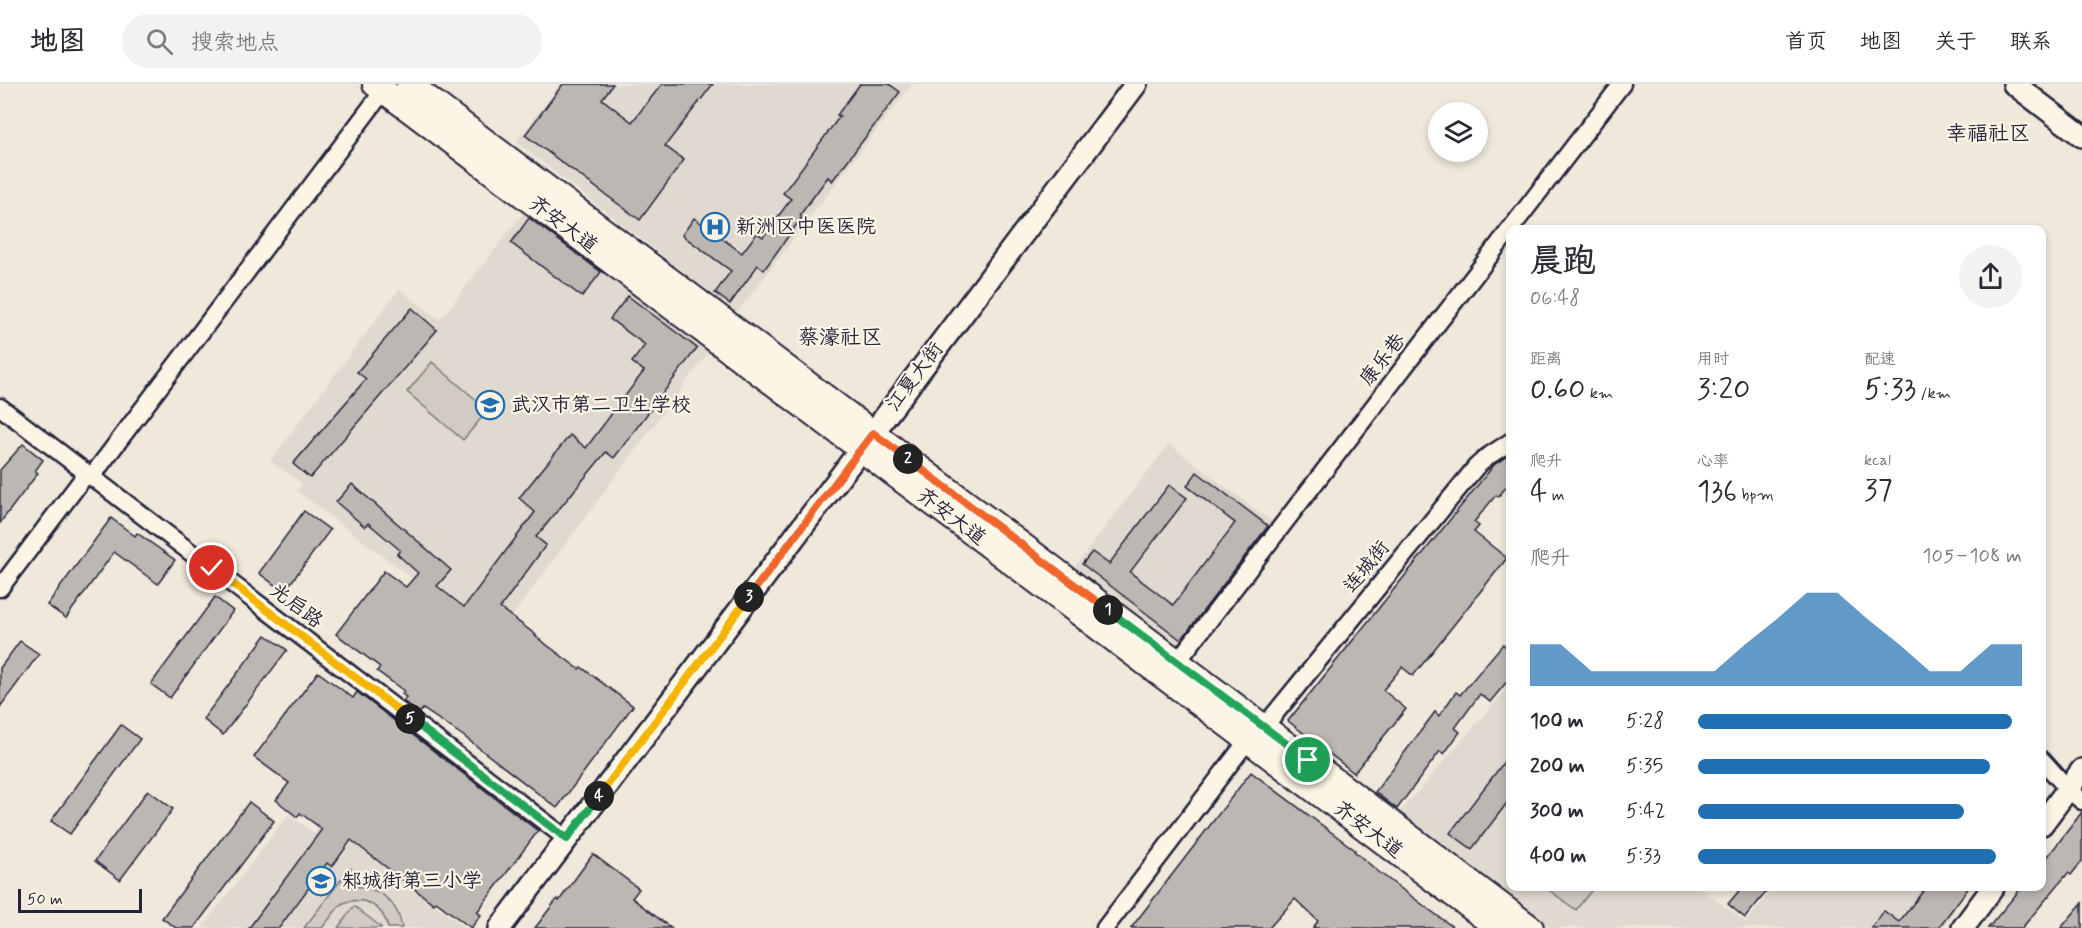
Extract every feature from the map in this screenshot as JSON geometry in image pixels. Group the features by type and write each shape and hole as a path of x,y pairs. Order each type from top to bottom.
{"main road":[{"name":"齐安大道","path":"409,84 867,441 1256,734 1498,928"},
{"name":"齐安大道","path":"380,87 867,441 1178,662 1256,734 1531,928"}],"street":[{"name":"江夏大街","path":"500,928 1136,84"},
{"name":"康乐巷","path":"1514,225 1622,84"},
{"path":"2014,84 2082,136"},
{"path":"0,588 89,475 380,87"},
{"name":"康乐巷","path":"1178,662 1506,235"},
{"name":"光启路","path":"0,407 567,839"},
{"name":"连城街","path":"1105,928 1256,734 1476,467 1506,445"},
{"path":"2046,764 2075,795"},
{"path":"2046,820 2075,795 2082,770"},
{"path":"1963,928 1990,891"}],"shaded area":[{"name":"新洲区中医医院","path":"560,84 912,84 737,313 516,142"},
{"name":"武汉市第二卫生学校","path":"523,213 710,350 497,636 458,606 460,602 438,586 432,593 297,491 302,484 270,461 399,289 440,320"},
{"path":"432,362 488,410 463,440 407,392"},
{"path":"1169,444 1276,525 1182,650 1074,568"},
{"path":"1506,690 1506,891 1703,891 1746,922 1771,891 1930,891 1956,909 1942,928 1550,928 1399,813"},
{"name":"邾城街第三小学","path":"289,814 315,834 325,821 465,928 202,928"},
{"path":"350,868 359,875 351,886 370,889 385,897 396,910 402,928 388,928 382,913 377,908 357,901 341,904 322,928 304,928"},
{"path":"1550,891 1591,891 1576,910"},
{"path":"354,906 381,927 381,928 338,928"}],"building":[{"path":"563,84 613,84 602,99 632,122 662,84 713,84 665,146 684,160 640,220 525,135"},
{"path":"860,84 889,84 900,92 832,181 828,177 764,270 758,265 730,304 715,293 731,271 682,235 694,218 742,253 757,233 763,237 791,199 783,193 840,116 837,115"},
{"path":"529,218 601,272 582,297 511,243"},
{"path":"628,296 697,348 614,458 606,452 536,537 546,545 500,608 579,669 581,667 633,706 557,808 462,735 423,709 419,713 403,701 406,697 402,694 404,691 377,671 380,667 336,634 384,571 406,587 418,573 397,554 400,550 368,523 365,527 336,502 352,484 451,570 437,586 464,607 535,512 519,498 570,435 586,448 644,371 632,362 645,345 610,319"},
{"path":"412,308 437,330 310,478 293,464 366,379 357,372"},
{"path":"23,444 43,460 35,471 38,473 0,523 0,470"},
{"path":"1506,457 1506,487 1498,497 1496,495 1474,522 1479,526 1474,532 1506,559 1413,676 1402,667 1383,690 1406,709 1354,773 1288,721 1494,465"},
{"path":"1197,472 1268,526 1181,640 1082,564 1092,552 1109,564 1169,485 1187,498 1130,572 1173,605 1235,523 1187,486"},
{"path":"304,511 330,530 284,592 259,573"},
{"path":"111,518 135,536 137,533 175,560 158,584 114,552 66,618 47,605"},
{"path":"215,597 233,611 170,698 151,684"},
{"path":"266,635 287,650 223,735 203,719"},
{"path":"20,641 39,654 0,707 0,668"},
{"path":"1503,644 1506,647 1506,683 1490,702 1480,694 1455,728 1460,732 1444,754 1440,751 1397,809 1375,792 1435,712 1439,716 1456,692 1460,695"},
{"path":"318,672 353,698 357,692 538,831 477,912 481,915 471,928 436,902 434,904 351,840 332,867 327,863 279,928 249,928 322,829 300,813 297,817 276,800 289,783 254,757"},
{"path":"121,725 140,739 70,834 51,821"},
{"path":"1506,759 1506,804 1472,849 1450,833"},
{"path":"1251,772 1454,928 1313,928 1318,921 1295,899 1269,928 1131,928"},
{"path":"148,790 173,809 120,880 95,861"},
{"path":"249,802 274,821 194,928 176,928 162,918"},
{"path":"2082,812 2082,861 2071,875 2068,873 2022,928 1988,928 2019,891 2046,891 2046,859"},
{"path":"593,854 639,889 632,898 671,928 535,928 557,899 559,901"},
{"path":"1739,891 1767,891 1745,918 1728,904"},
{"path":"1923,891 1966,891 1938,928 1871,928 1884,911 1899,922"},
{"path":"2082,903 2082,928 2061,928"}],"place":[{"name":"新洲区中医医院","path":"715,227"},
{"name":"武汉市第二卫生学校","path":"490,405"},
{"name":"邾城街第三小学","path":"321,881"}],"district":[{"name":"幸福社区","path":"1988,134"},
{"name":"蔡濠社区","path":"840,338"}],"route":[{"path":"212,568 567,839 873,433 1308,760"}]}
